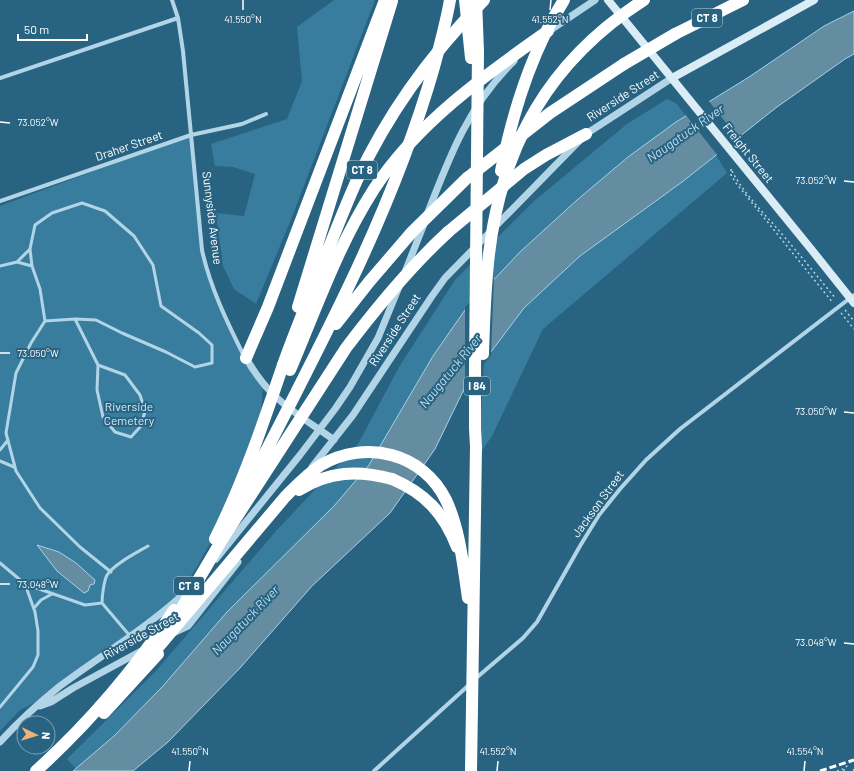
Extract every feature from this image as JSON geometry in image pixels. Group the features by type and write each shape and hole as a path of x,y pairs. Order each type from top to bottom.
{"highway":[{"path":"246,358 270,300 384,0"},
{"path":"285,366 392,0"},
{"path":"322,343 376,226 404,159 429,85 450,0"},
{"path":"465,0 471,56 478,78"},
{"name":"I 84","path":"476,0 478,78 475,368 476,447"},
{"name":"CT 8","path":"37,771 99,707 140,658 183,596 208,552 231,505 254,450 285,366 298,323 344,210 373,149 404,99 427,66 483,0"},
{"name":"I 84","path":"471,771 478,221 483,0"},
{"path":"476,447 480,425 487,272 493,216 502,166 510,126 525,79 542,40 564,0"},
{"path":"476,447 480,425 485,306 489,253 498,204 513,154 525,127 538,104 568,64 600,31 644,0"},
{"name":"CT 8","path":"37,771 76,735 150,658 188,598 223,538 322,343 368,282 412,232 468,177 550,113 624,64 675,34 743,0"},
{"path":"285,366 350,231 375,188 390,167 421,133 444,111 505,62 556,25"},
{"path":"223,538 357,334 409,270 448,232 524,169 586,134"},
{"path":"150,658 270,514 298,484 310,473 335,459 350,454 365,452 393,454 405,458 416,465 438,485 446,499 457,532 474,627"},
{"path":"37,771 77,739 134,681 175,635 287,501 299,490 312,482 326,477 353,473 366,473 405,485 416,491 426,500 445,521 452,535 458,551 474,627"}],"main road":[{"name":"Freight Street","path":"608,0 853,299"},
{"name":"Riverside Street","path":"672,78 814,0"}],"street":[{"name":"Sunnyside Avenue","path":"172,0 178,18 183,51 200,235 205,265 215,292 246,358 254,371 275,396 289,408 334,440"},
{"name":"Riverside Street","path":"0,742 59,687 163,612 193,586 233,538 320,429 350,387 378,338 390,311 443,173 466,122 480,101 506,68 531,45 556,25 595,0"},
{"path":"0,78 178,18"},
{"name":"Riverside Street","path":"35,709 51,702 97,674 188,626 334,440 369,392 445,278 586,134 672,78"},
{"name":"Draher Street","path":"0,201 191,135 242,124 266,114"},
{"name":"Jackson Street","path":"374,771 392,756 448,702 513,647 530,630 544,612 580,546 599,515 646,460 680,429 839,307 853,299"}],"lane":[{"path":"45,321 75,319 96,320 195,367 212,363 212,345 199,333 161,306 153,265 134,236 105,211 82,203 52,213 35,225 30,249 32,266 40,289 45,321 31,343 16,373 6,433 16,471 40,508 80,547 111,572"},
{"path":"17,262 30,249"},
{"path":"0,266 17,262 32,266"},
{"path":"75,319 98,365 97,390 103,417 115,432 131,437 141,426 145,411 140,395 126,375 98,365"},
{"path":"0,450 8,440"},
{"path":"0,461 14,466"},
{"path":"102,603 107,576 116,566 148,546"},
{"path":"0,563 25,584 85,605 102,603"},
{"path":"0,707 33,667 38,655 38,632 34,608 25,584"},
{"path":"34,608 41,600 52,594"},
{"path":"102,603 130,636"}],"path":[{"path":"854,321 839,307 736,183 731,175 731,169 736,180 810,266 839,307 854,329"},
{"path":"837,771 844,770 849,765"},
{"path":"853,771 854,767"}],"green space":[{"path":"334,0 375,0 292,217 256,304 234,289 223,266 216,213 244,216 255,174 233,167 215,166 211,144 287,119 302,81 297,27"},
{"path":"667,99 677,104 686,116 628,157 577,200 521,251 465,310 433,356 369,465 334,506 292,548 163,686 114,736 76,769 67,759 155,672 276,531 358,444 399,367 455,280 533,202 627,124"},
{"name":"Riverside Cemetery","path":"191,135 205,265 220,304 246,358 263,383 261,414 231,505 198,565 168,612 48,696 20,710 0,731 0,206"},
{"path":"716,155 727,173 543,329 492,436 474,462 480,432 484,359 524,308 580,256 682,182"}],"water":[{"name":"Naugatuck River","path":"854,11 854,54 777,107 682,182 580,256 524,308 466,385 435,449 390,513 312,586 240,668 168,742 133,771 73,771 114,736 163,686 227,612 334,506 369,465 433,356 465,310 521,251 577,200 628,157 676,122 749,77 824,26"},
{"path":"37,545 59,552 76,563 95,580 94,584 90,585 88,591 84,593 57,571"}],"pier":[{"path":"708,100 739,139 718,156 685,114"},
{"path":"494,278 491,355 465,392 465,307"}],"railway":[{"path":"820,771 854,760"}]}
